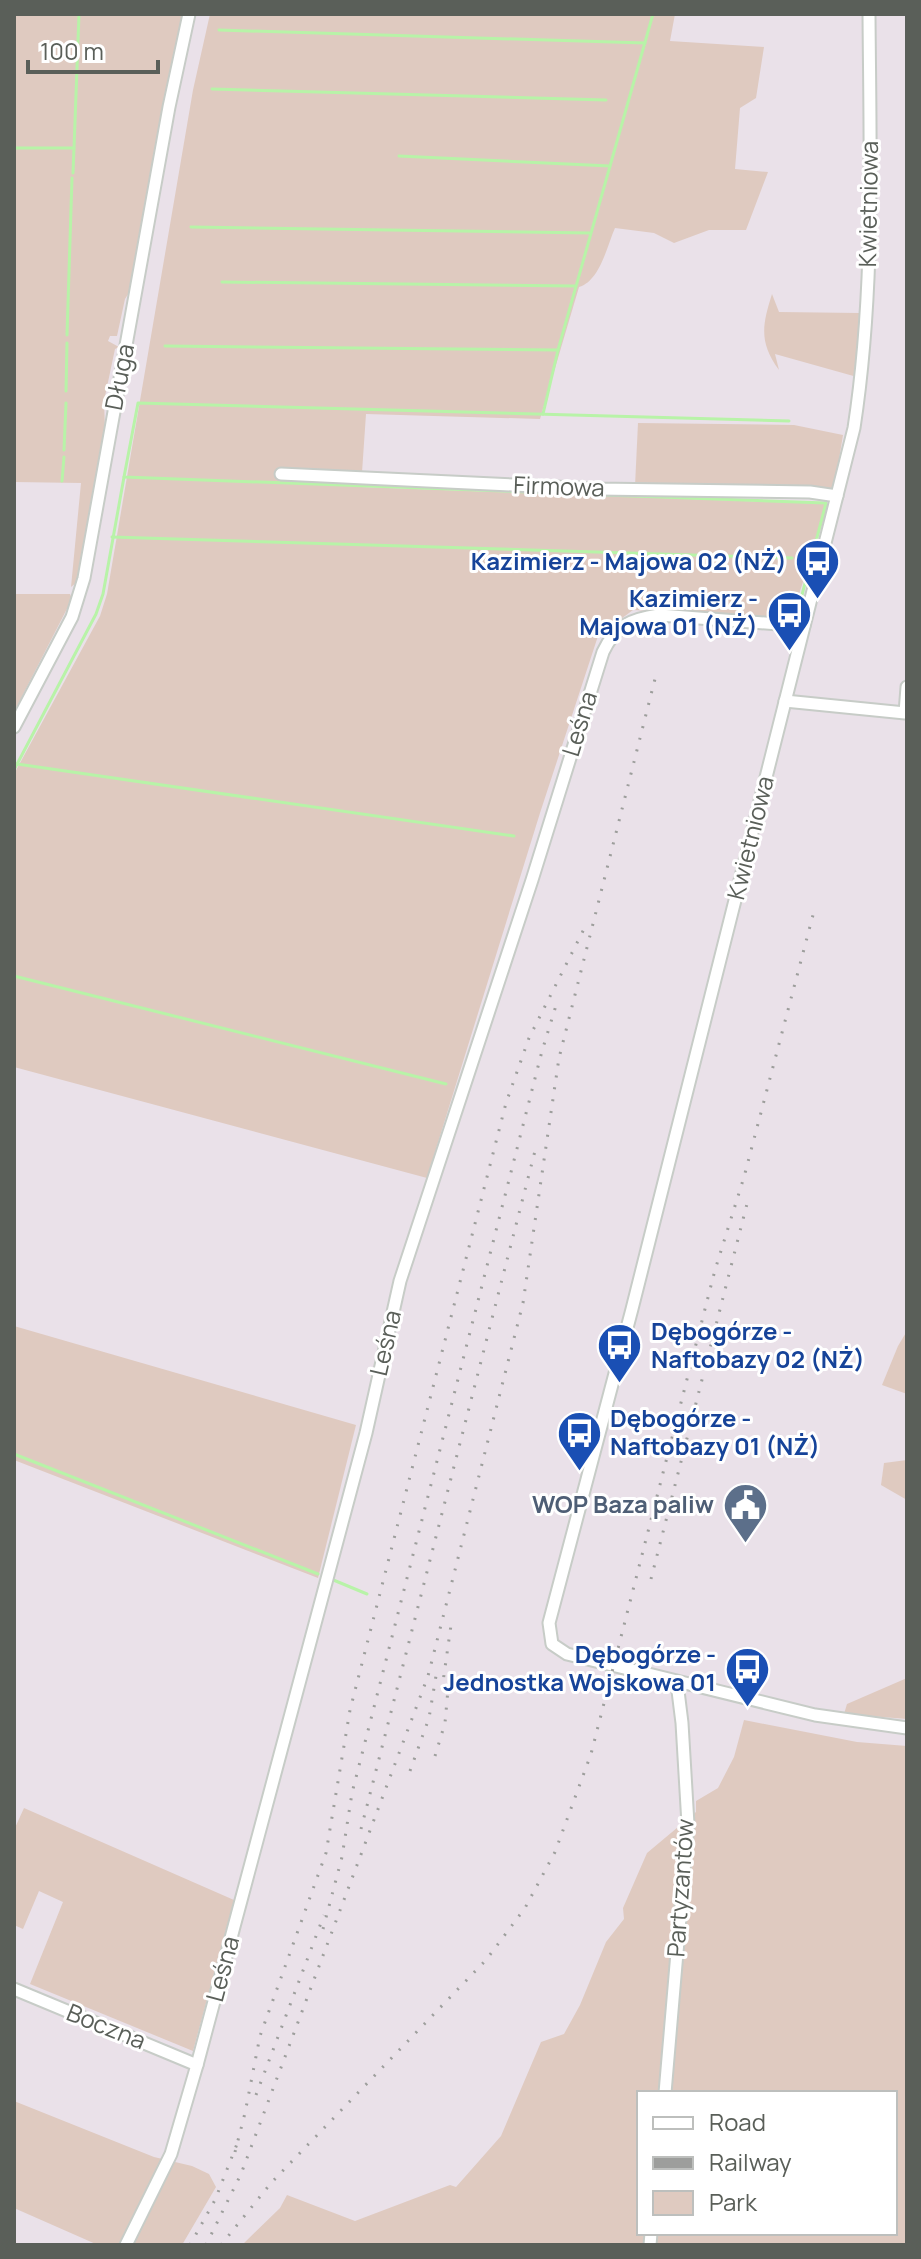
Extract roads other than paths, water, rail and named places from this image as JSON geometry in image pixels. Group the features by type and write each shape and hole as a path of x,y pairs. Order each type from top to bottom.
{"street":[{"name":"Długa","path":"14,727 72,617 84,578 169,107 189,14"},
{"name":"Kwietniowa","path":"677,1683 567,1654 557,1648 550,1638 550,1612 632,1309 854,428 866,335 869,14"},
{"name":"Firmowa","path":"281,474 597,489 810,492 837,496"},
{"name":"Leśna","path":"126,2245 171,2154 366,1433 400,1281 603,652 616,630 626,623 659,615 804,626"},
{"path":"785,701 905,713 907,687"},
{"path":"677,1683 815,1715 907,1728"},
{"name":"Partyzantów","path":"665,2091 688,1824 677,1683"},
{"name":"Boczna","path":"14,1989 197,2065"}],"waterway":[{"path":"74,148 79,14"},
{"path":"543,414 558,350 653,14"},
{"path":"219,30 645,43"},
{"path":"212,89 606,100"},
{"path":"14,148 74,148 73,173"},
{"path":"399,156 610,166"},
{"path":"67,335 72,178"},
{"path":"191,227 590,233"},
{"path":"222,282 575,286"},
{"path":"66,391 67,343"},
{"path":"165,346 558,350"},
{"path":"64,450 66,403"},
{"path":"581,494 124,477 138,403 789,421"},
{"path":"62,481 64,457"},
{"path":"15,768 96,614 103,594 124,477"},
{"path":"605,495 826,503 797,614"},
{"path":"112,537 792,558"},
{"path":"17,764 514,836"},
{"path":"14,976 446,1084"},
{"path":"14,1454 318,1574"},
{"path":"331,1579 367,1594"}],"railway":[{"path":"206,2245 241,2174 428,1676 523,1303 559,1058 657,671"},
{"path":"221,2245 271,2183 486,1960 525,1908 555,1852 591,1754 715,1270 744,1177 813,915"},
{"path":"235,2152 260,2036 326,1853 350,1710 506,1103 529,1038 584,929"},
{"path":"323,1929 342,1857 352,1793 542,1051 558,999"},
{"path":"361,1829 536,1147"},
{"path":"651,1579 748,1200"},
{"path":"442,1689 452,1618"},
{"path":"410,1771 429,1718 436,1676"},
{"path":"435,1756 445,1723 449,1678"},
{"path":"256,2095 324,1915"},
{"path":"190,2245 215,2200 237,2144"}],"place":[{"name":"Kazimierz - Majowa 02 (NŻ)","path":"818,601"},
{"name":"Kazimierz - Majowa 01 (NŻ)","path":"789,652"},
{"name":"Dębogórze - Naftobazy 02 (NŻ)","path":"620,1385"},
{"name":"Dębogórze - Naftobazy 01 (NŻ)","path":"579,1472"},
{"name":"WOP Baza paliw","path":"745,1544"},
{"name":"Dębogórze - Jednostka Wojskowa 01","path":"747,1708"}]}
